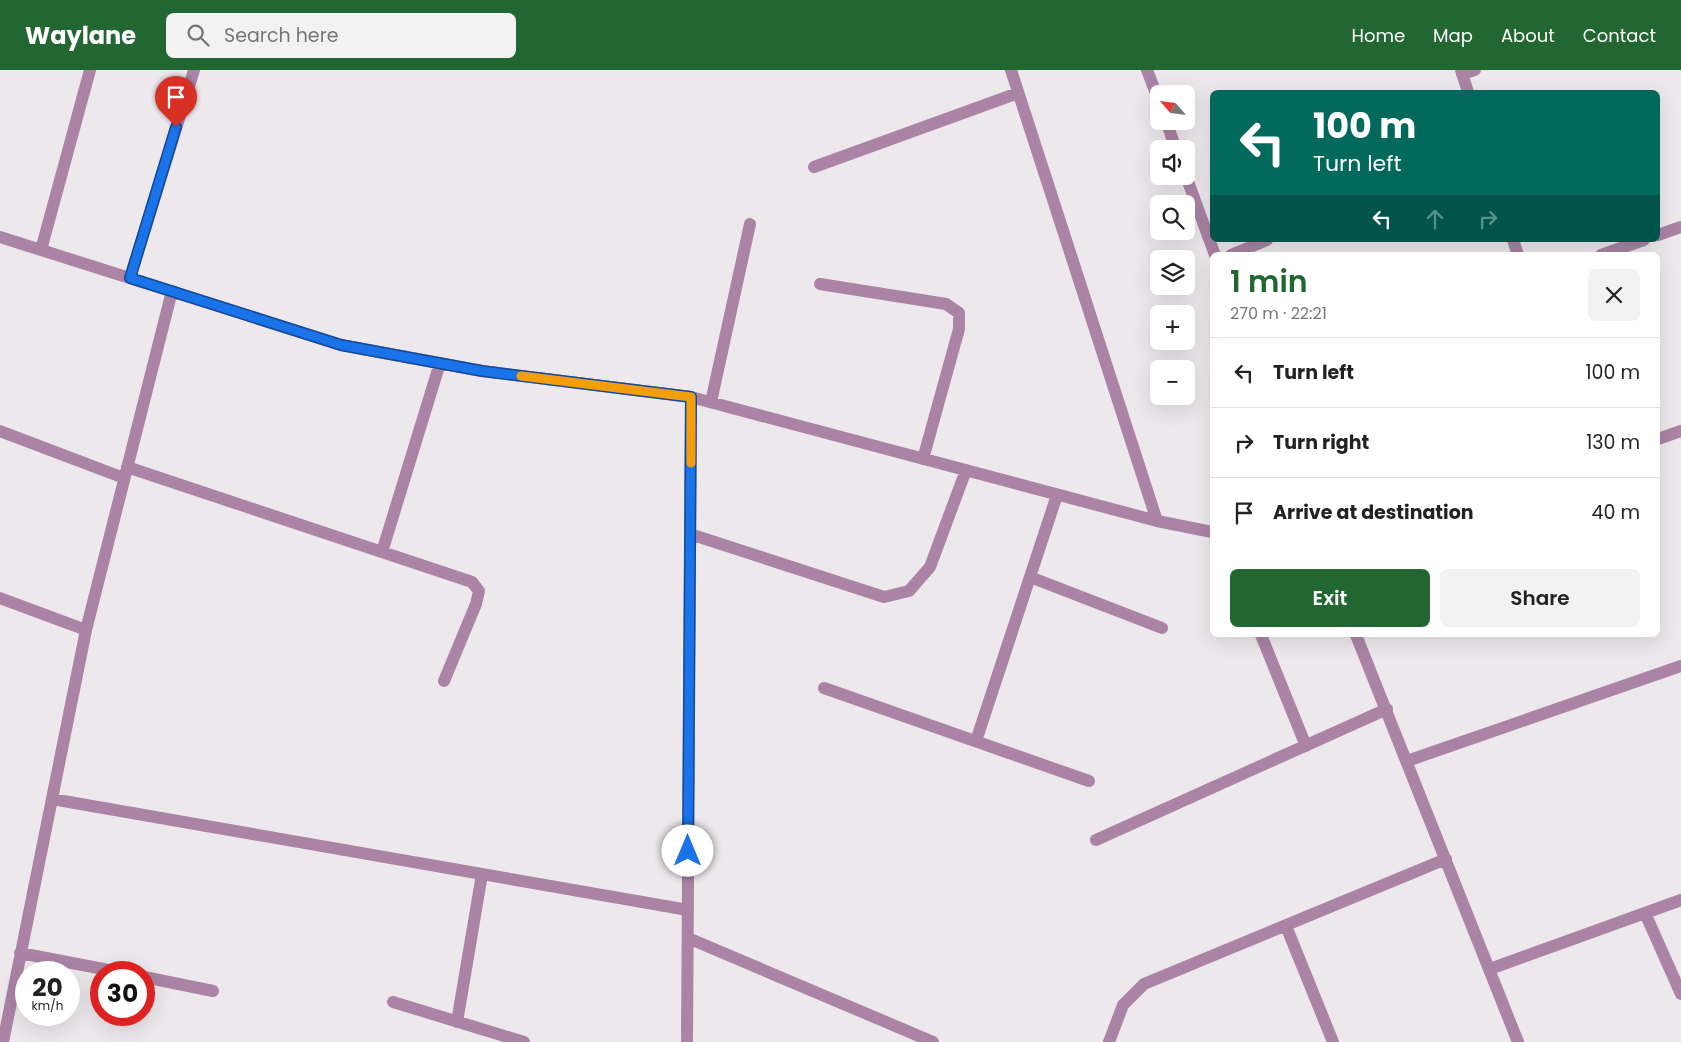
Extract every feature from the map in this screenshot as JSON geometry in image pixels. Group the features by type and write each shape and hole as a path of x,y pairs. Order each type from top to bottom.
{"street":[{"path":"42,250 90,70"},
{"path":"130,278 194,70"},
{"path":"1011,70 1157,521"},
{"path":"1148,70 1153,85"},
{"path":"1466,71 1468,90"},
{"path":"814,166 1018,93"},
{"path":"1189,185 1210,241"},
{"path":"711,402 750,224"},
{"path":"1660,235 1681,227"},
{"path":"0,237 341,345 482,371 691,397 1157,521 1210,532"},
{"path":"1238,252 1262,242"},
{"path":"1610,252 1638,242"},
{"path":"820,284 946,304 958,313 960,330 923,459"},
{"path":"3,1033 86,630 172,291"},
{"path":"382,552 440,363"},
{"path":"687,1042 691,397"},
{"path":"1660,438 1681,430"},
{"path":"0,431 126,473 382,552 472,582 479,591 476,604 444,681"},
{"path":"690,534 884,597 909,590 930,567 966,470"},
{"path":"976,741 1057,495"},
{"path":"1030,577 1162,628"},
{"path":"0,598 86,630"},
{"path":"1262,637 1306,746"},
{"path":"1357,637 1518,1042"},
{"path":"1407,761 1681,666"},
{"path":"824,688 1089,781"},
{"path":"1096,840 1387,709"},
{"path":"52,799 688,910"},
{"path":"1109,1042 1123,1005 1144,984 1446,859"},
{"path":"457,1022 482,874"},
{"path":"1490,970 1681,900"},
{"path":"1645,913 1681,994"},
{"path":"1286,926 1332,1042"},
{"path":"688,938 932,1042"},
{"path":"20,953 90,966"},
{"path":"155,979 213,991"},
{"path":"393,1002 524,1042"}],"slow traffic":[{"path":"521,376 691,397 691,463"}],"route":[{"path":"176,127 130,278 341,345 482,371 691,397 688,851"}]}
